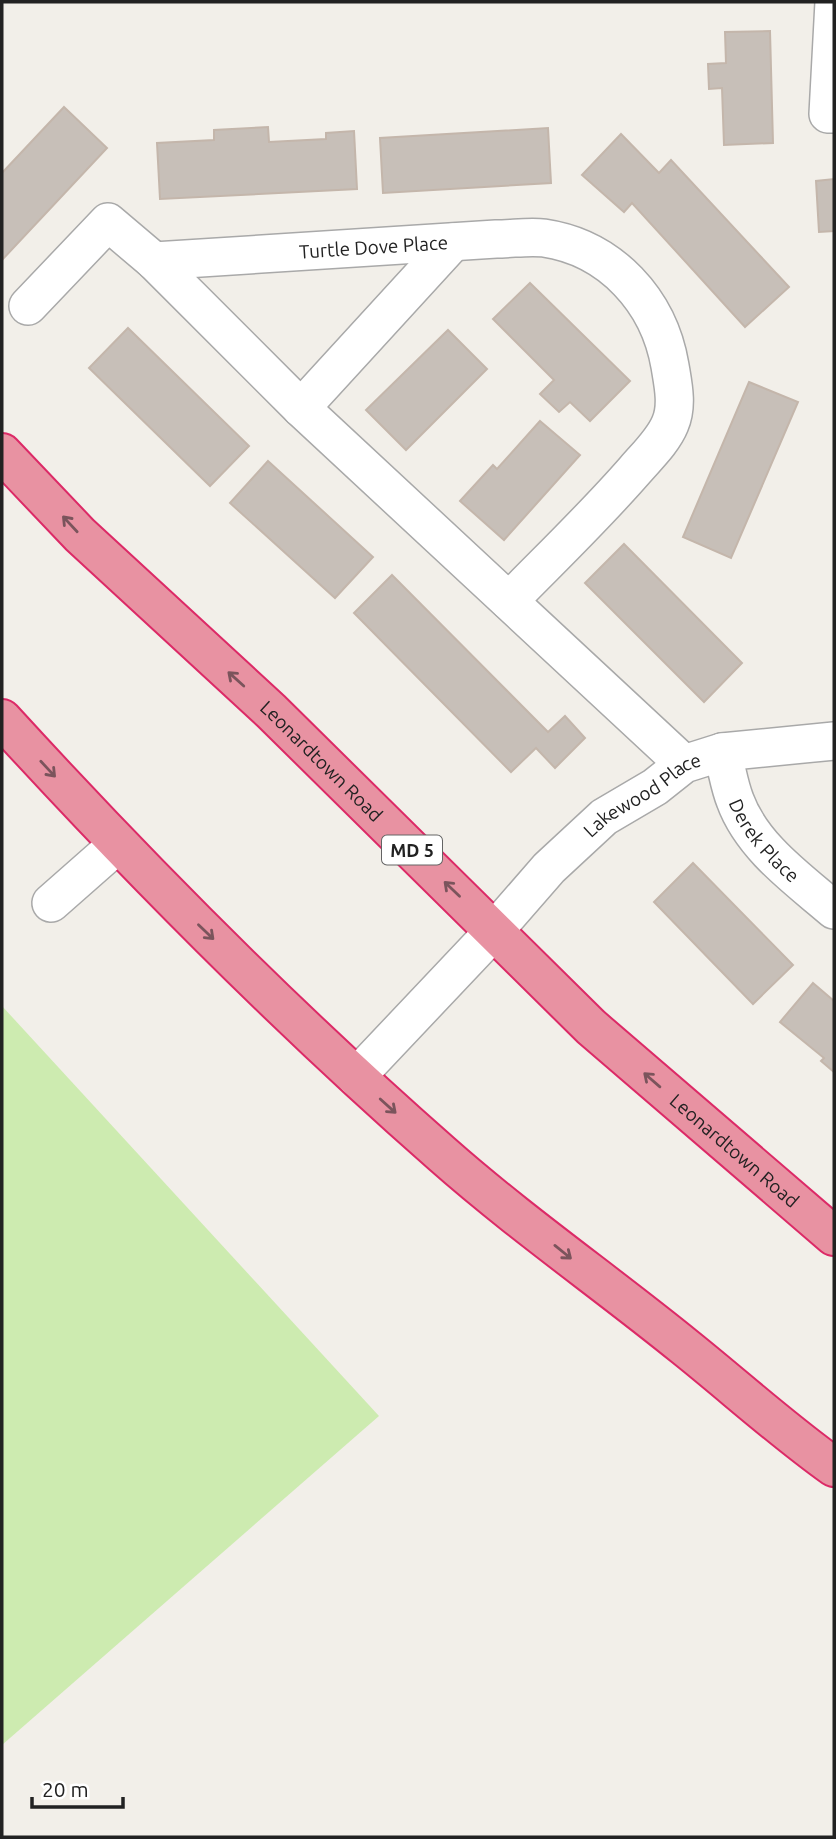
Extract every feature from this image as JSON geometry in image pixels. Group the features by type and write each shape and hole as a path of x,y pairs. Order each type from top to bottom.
{"highway":[{"name":"Leonardtown Road","path":"2,453 80,536 271,711 591,1027 834,1236"},
{"path":"2,719 118,844 356,1077 444,1156 684,1346 798,1441 834,1467"}],"street":[{"path":"834,2 828,114 834,114"},
{"path":"28,306 108,222 154,261 302,408 684,764"},
{"path":"453,242 544,238 604,259 636,289 652,310 663,332 674,385 675,405 671,423 658,444 615,494 509,601"},
{"name":"Turtle Dove Place","path":"154,261 453,242"},
{"name":"Turtle Dove Place","path":"302,408 453,242"},
{"name":"Lakewood Place","path":"356,1077 495,930 549,868 604,817 655,788 684,764 722,752 834,741"},
{"name":"Derek Place","path":"722,752 735,801 748,825 778,862 834,910"},
{"path":"51,904 118,844"}],"green space":[{"path":"2,1006 379,1416 2,1745"}],"building":[{"path":"770,31 773,143 724,145 722,88 709,89 708,64 726,63 725,32"},
{"path":"64,107 107,148 2,260 2,173"},
{"path":"268,127 269,142 326,139 326,133 354,131 357,189 160,199 157,143 214,140 214,130"},
{"path":"548,128 551,183 383,193 380,138"},
{"path":"621,134 659,173 671,160 789,287 745,327 632,203 624,212 582,175"},
{"path":"834,179 834,231 819,232 816,181"},
{"path":"530,283 630,381 590,421 570,402 559,412 540,394 554,380 493,319"},
{"path":"128,328 249,446 210,486 89,368"},
{"path":"448,330 487,369 406,450 366,410"},
{"path":"749,382 798,402 731,558 683,537"},
{"path":"540,421 580,455 504,540 460,501 493,465 497,469"},
{"path":"268,461 373,557 335,598 230,503"},
{"path":"624,544 742,663 704,702 585,583"},
{"path":"392,575 548,732 565,716 585,738 555,768 536,748 511,772 354,613"},
{"path":"693,863 793,965 753,1004 654,902"},
{"path":"813,983 834,1001 834,1072 821,1061 824,1058 780,1022"}]}
